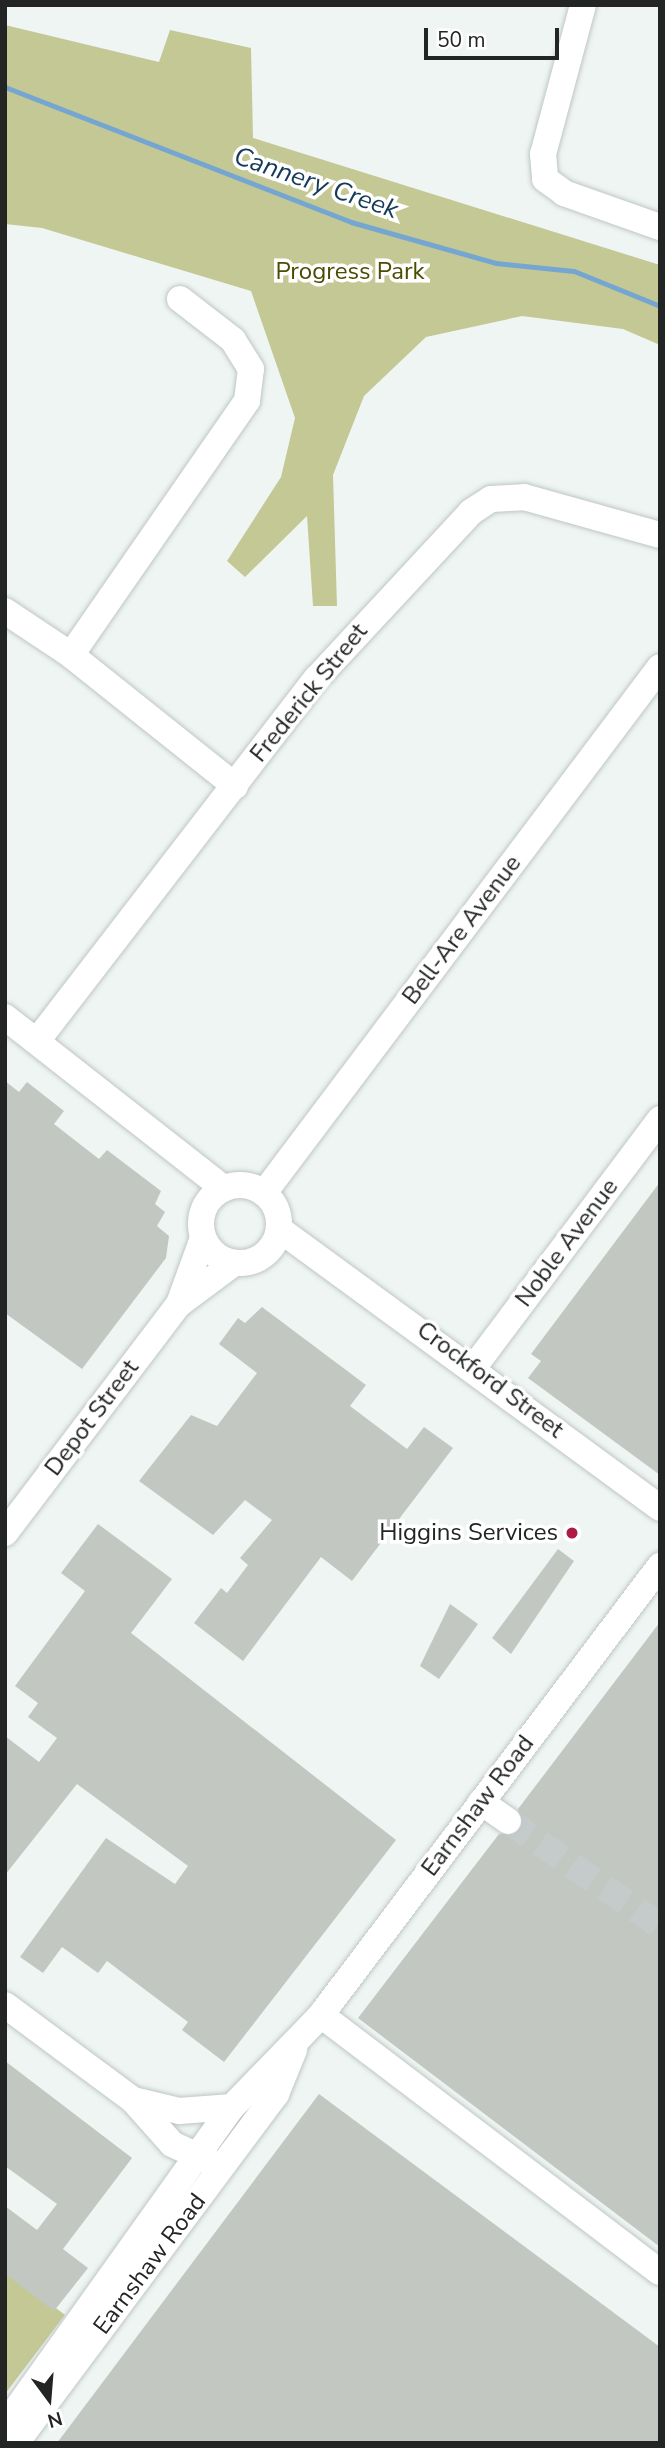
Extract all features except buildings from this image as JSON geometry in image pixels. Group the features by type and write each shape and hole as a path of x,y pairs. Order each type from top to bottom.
{"street":[{"path":"583,5 543,154 545,179 564,193 660,227"},
{"path":"71,654 247,401 251,369 233,340 180,299"},
{"name":"Frederick Street","path":"37,1041 350,638 482,504 524,496 660,535"},
{"path":"5,611 71,654 235,786"},
{"name":"Bell-Are Avenue","path":"264,1193 660,667"},
{"path":"5,1017 224,1189"},
{"name":"Noble Avenue","path":"474,1367 660,1119"},
{"path":"185,1160 204,1209 203,1238 215,1254 234,1263 262,1256 317,1258"},
{"path":"204,1209 224,1189 244,1186 264,1193 276,1209 279,1229 262,1256"},
{"name":"Crockford Street","path":"279,1229 474,1367 660,1508"},
{"name":"Depot Street","path":"179,1304 203,1238"},
{"name":"Depot Street","path":"5,1534 179,1304 234,1263"},
{"name":"Earnshaw Road","path":"5,2425 232,2107 296,2046 321,2015 660,1566"},
{"path":"481,1802 508,1821"},
{"path":"5,2005 133,2100 149,2125 197,2158 222,2166"},
{"path":"321,2015 660,2272"},
{"name":"Earnshaw Road","path":"16,2443 276,2094 296,2046"},
{"path":"133,2100 179,2111 232,2107"}],"green space":[{"name":"Progress Park","path":"5,25 159,62 170,30 251,48 253,138 660,265 660,345 623,329 522,316 426,337 364,396 333,475 337,606 313,606 307,516 245,577 227,561 281,477 295,418 251,291 42,228 5,224"},
{"path":"5,2269 65,2315 5,2394"}],"waterway":[{"name":"Cannery Creek","path":"5,87 351,222 496,263 574,271 660,306"}],"tunnel":[{"path":"508,1821 660,1926"}],"place":[{"name":"Higgins Services","path":"572,1533"}]}
